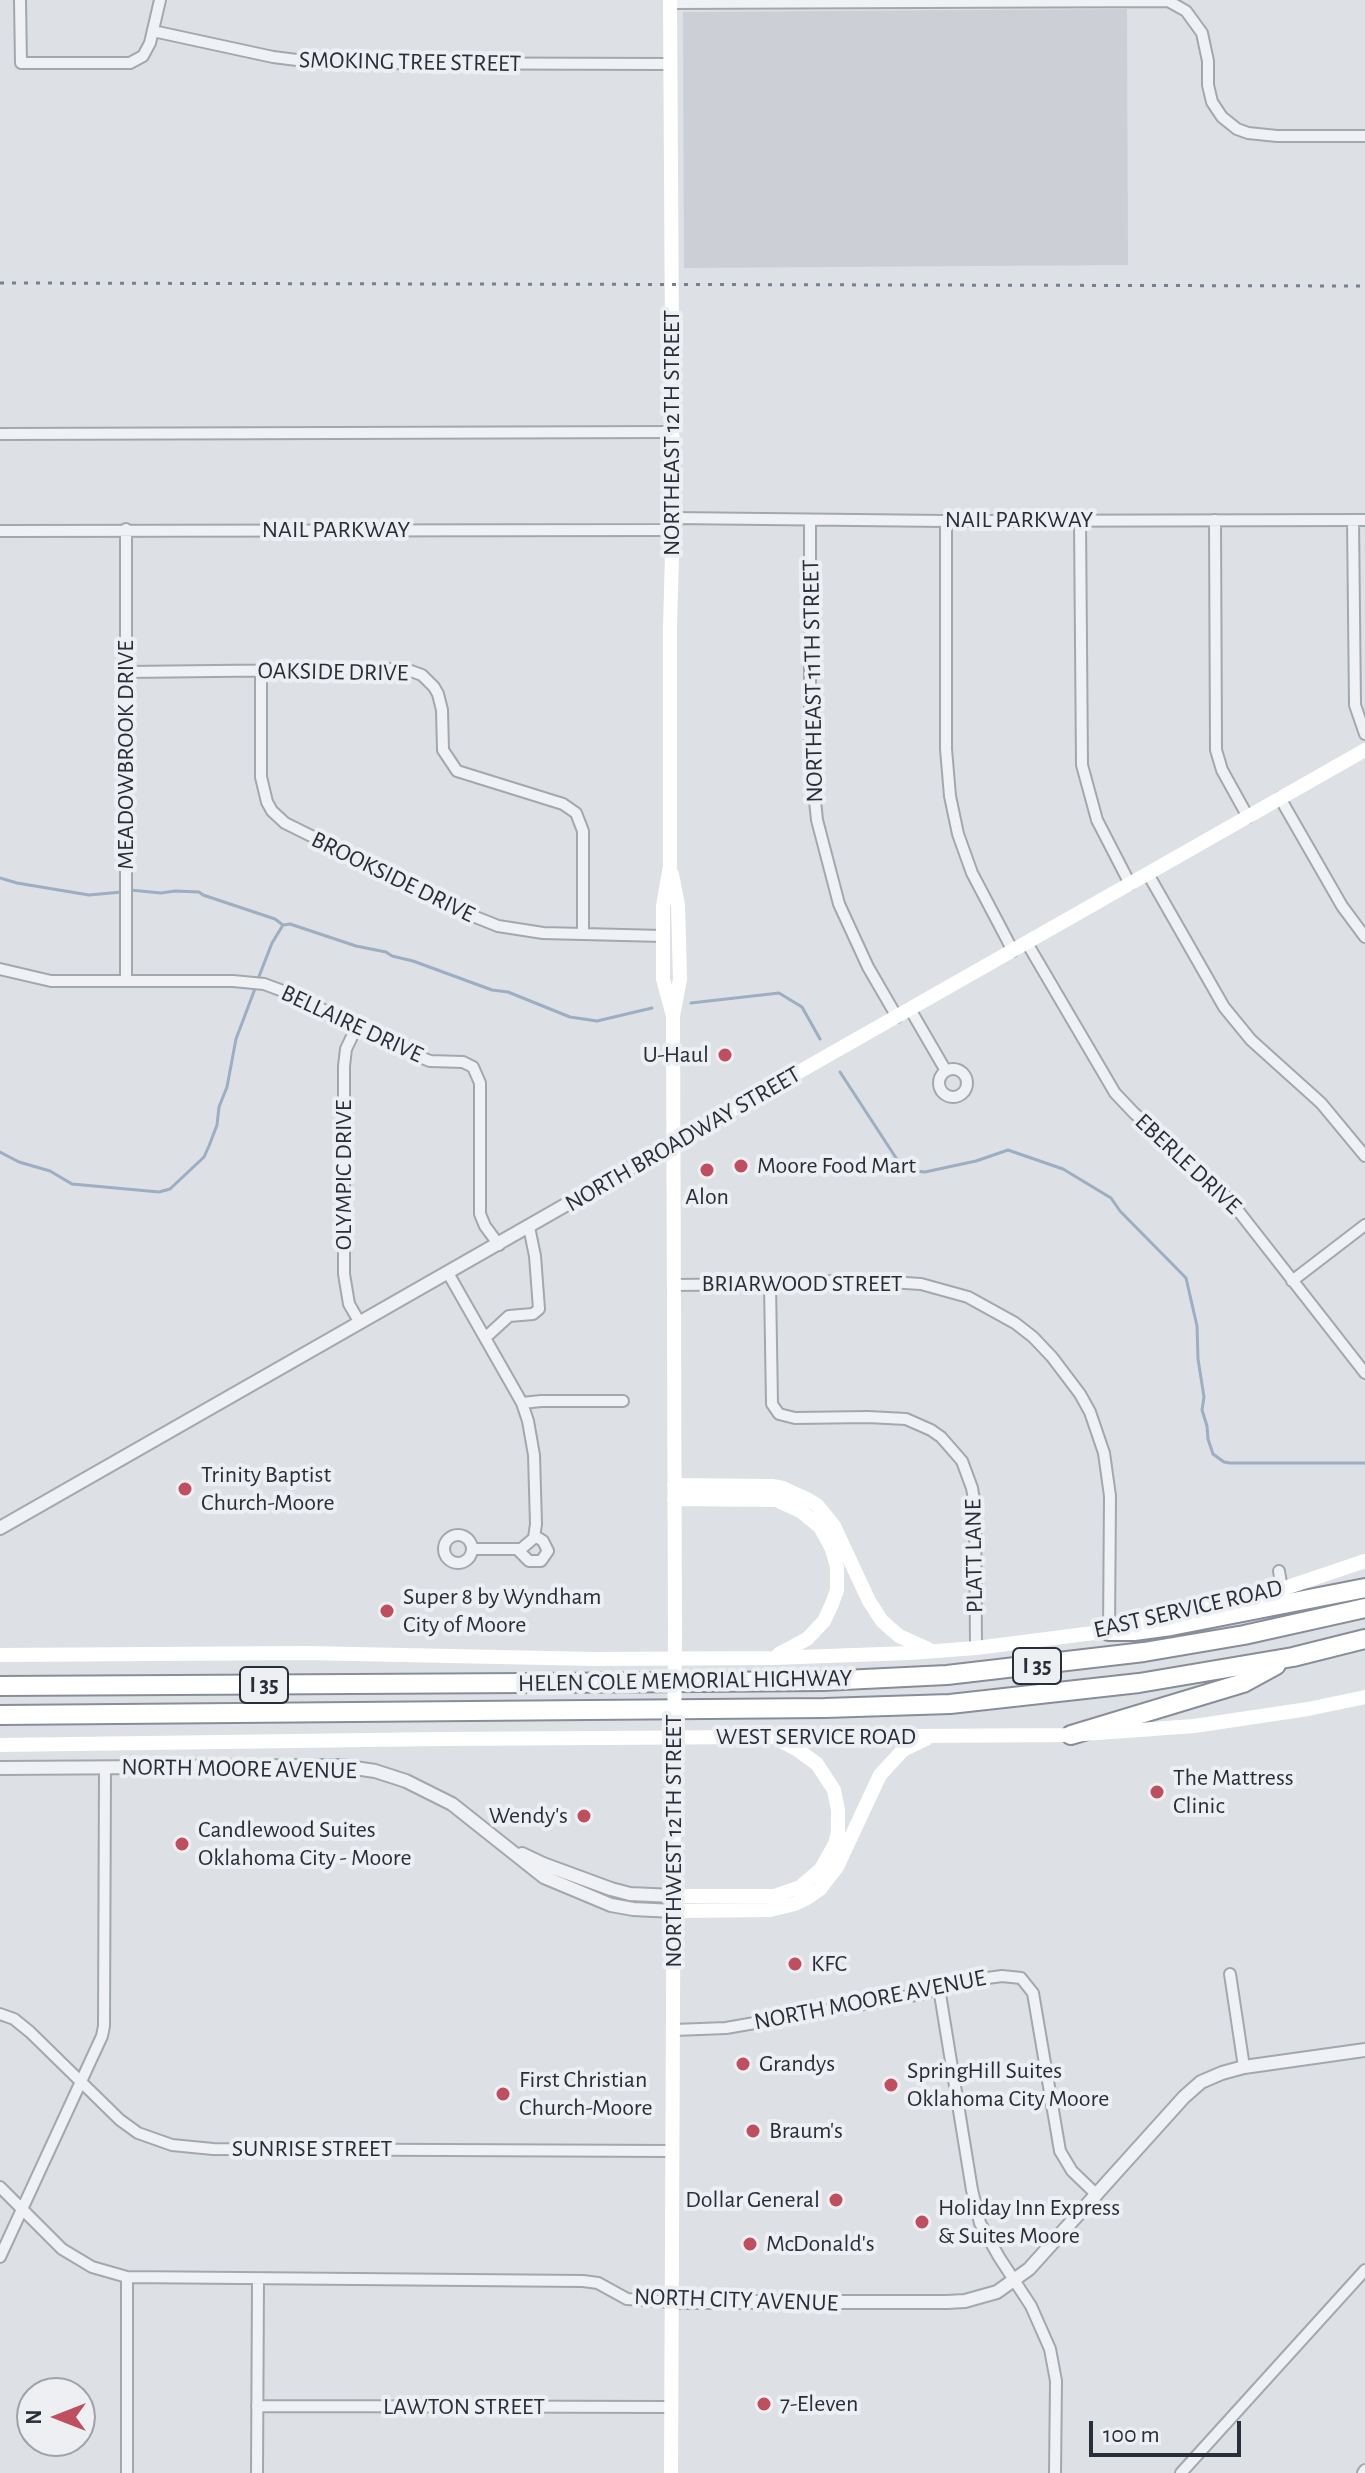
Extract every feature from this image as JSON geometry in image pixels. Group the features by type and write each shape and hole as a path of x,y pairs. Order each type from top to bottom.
{"highway":[{"path":"1109,1631 1171,1626 1365,1588"},
{"name":"HELEN COLE MEMORIAL HIGHWAY","path":"0,1686 823,1681 947,1675 1144,1652 1244,1635 1365,1608"},
{"name":"HELEN COLE MEMORIAL HIGHWAY","path":"0,1715 810,1709 950,1704 1139,1683 1293,1657 1365,1639"},
{"path":"1071,1735 1243,1683 1293,1657"}],"main road":[{"name":"NORTHEAST 12TH STREET","path":"670,1 673,524 670,866 663,906 663,979 673,1016"},
{"name":"NORTH BROADWAY STREET","path":"674,1143 1365,750"},
{"name":"NORTHEAST 12TH STREET","path":"670,866 678,905 680,979 673,1016"},
{"path":"663,936 679,931"},
{"name":"NORTHWEST 12TH STREET","path":"671,2473 675,1630 673,1016"},
{"path":"674,1492 772,1486 783,1488 817,1505 834,1526 869,1601 882,1621 910,1643 936,1652"},
{"path":"674,1492 776,1500 811,1518 827,1538 835,1558 838,1578 828,1614 807,1639 772,1658"},
{"name":"EAST SERVICE ROAD","path":"0,1655 306,1653 595,1659 772,1658 936,1652 1109,1631 1132,1622 1282,1589 1365,1561"},
{"path":"674,1903 770,1910 807,1898 820,1889 837,1867 880,1775 903,1750 930,1737 1071,1735 1194,1726 1365,1697"},
{"name":"WEST SERVICE ROAD","path":"0,1745 930,1737"},
{"path":"674,1903 789,1892 813,1878 829,1856 835,1844 839,1821 829,1779 809,1757 775,1738"}],"street":[{"path":"20,0 21,63 130,63 138,60 147,51 160,0"},
{"path":"670,1 1168,1 1186,11 1202,33 1212,102 1222,117 1237,129 1277,136 1365,136"},
{"name":"SMOKING TREE STREET","path":"153,31 273,57 321,63 670,64"},
{"path":"0,434 673,432"},
{"name":"NAIL PARKWAY","path":"0,531 810,520 1359,520"},
{"name":"NORTHEAST 11TH STREET","path":"810,520 810,753 817,820 839,904 868,967 897,1017"},
{"path":"1080,520 1082,765 1097,820 1130,884"},
{"path":"1215,520 1216,750 1222,770 1248,817"},
{"path":"1359,520 1355,705 1365,734"},
{"path":"946,521 946,749 950,796 958,834 972,873 1013,951"},
{"name":"MEADOWBROOK DRIVE","path":"126,529 126,981"},
{"name":"BROOKSIDE DRIVE","path":"261,670 261,777 267,802 285,823 488,922 526,931 663,936"},
{"name":"OAKSIDE DRIVE","path":"126,672 408,670 422,675 438,694 442,710 443,750 457,771 563,804 576,813 583,831 583,934"},
{"path":"1280,798 1342,906 1365,937"},
{"path":"1148,874 1224,1007 1251,1040 1321,1103 1365,1156"},
{"name":"EBERLE DRIVE","path":"1027,943 1115,1093 1229,1199 1365,1373"},
{"name":"BELLAIRE DRIVE","path":"0,969 51,981 240,981 264,984 430,1061 463,1062 476,1071 480,1083 480,1214 499,1245"},
{"path":"910,1009 946,1071"},
{"name":"OLYMPIC DRIVE","path":"357,1026 346,1049 344,1066 344,1274 349,1304 360,1323"},
{"name":"NORTH BROADWAY STREET","path":"0,1528 674,1143"},
{"path":"1292,1281 1365,1225"},
{"path":"485,1338 509,1316 533,1314 539,1309 535,1256 529,1227"},
{"path":"448,1273 522,1403 534,1455 535,1536 527,1546 517,1549 472,1549"},
{"name":"BRIARWOOD STREET","path":"674,1285 858,1280 895,1282 944,1289 968,1297 1015,1323 1043,1347 1080,1394 1090,1412 1104,1453 1110,1496 1109,1631"},
{"name":"PLATT LANE","path":"770,1284 771,1395 772,1404 779,1414 795,1418 906,1419 941,1437 962,1461 975,1506 976,1648"},
{"path":"522,1403 623,1401"},
{"path":"517,1549 529,1561 541,1561 548,1551 543,1541 535,1536"},
{"path":"1279,1571 1282,1589"},
{"name":"NORTH MOORE AVENUE","path":"0,1768 318,1766 362,1769 391,1776 437,1796 467,1814 544,1877 601,1901 633,1909 674,1903"},
{"path":"0,2257 82,2084 104,2026 105,1767"},
{"path":"1230,1974 1244,2067"},
{"name":"NORTH MOORE AVENUE","path":"674,2030 726,2028 921,1994 958,1982 1002,1976 1021,1978 1033,1993 1060,2151 1072,2171 1097,2195"},
{"path":"939,1988 976,2207 988,2239 1016,2281 1043,2332 1054,2369 1055,2473"},
{"name":"SUNRISE STREET","path":"0,2014 14,2019 30,2032 120,2120 138,2133 172,2145 672,2151"},
{"name":"NORTH CITY AVENUE","path":"0,2187 45,2235 70,2254 106,2272 127,2277 583,2281 598,2283 627,2299 672,2302 956,2302 997,2292 1016,2281 1189,2092 1210,2077 1244,2067 1365,2050"},
{"path":"1181,2473 1365,2270"},
{"path":"127,2277 127,2473"},
{"path":"257,2473 258,2280"},
{"name":"LAWTON STREET","path":"257,2406 671,2407"}],"shaded area":[{"path":"1127,9 1128,265 684,268 683,12"}],"waterway":[{"path":"0,878 89,895 122,892"},
{"path":"130,890 199,892 275,919 283,925 290,924 356,946 386,952 492,990 508,992 570,1017 597,1021 652,1008"},
{"path":"258,979 272,943 283,925"},
{"path":"0,1152 19,1162 50,1171 72,1184 159,1192 170,1189 204,1157 209,1146 227,1087 236,1039 256,986"},
{"path":"691,1003 779,993 802,1007 820,1039"},
{"path":"840,1072 906,1170 925,1172 976,1161 1008,1150 1063,1169 1111,1198 1186,1278 1197,1326 1204,1397 1202,1410 1213,1454 1230,1463 1365,1463"}],"railway":[{"path":"0,283 1365,286"}],"place":[{"name":"U-Haul","path":"725,1055"},
{"name":"Moore Food Mart","path":"741,1166"},
{"name":"Alon","path":"707,1170"},
{"name":"Trinity Baptist Church-Moore","path":"185,1489"},
{"name":"Super 8 by Wyndham City of Moore","path":"387,1611"},
{"name":"The Mattress Clinic","path":"1157,1792"},
{"name":"Wendy's","path":"584,1816"},
{"name":"Candlewood Suites Oklahoma City - Moore","path":"182,1844"},
{"name":"KFC","path":"795,1964"},
{"name":"Grandys","path":"743,2064"},
{"name":"SpringHill Suites Oklahoma City Moore","path":"891,2085"},
{"name":"First Christian Church-Moore","path":"503,2094"},
{"name":"Braum's","path":"753,2131"},
{"name":"Dollar General","path":"836,2200"},
{"name":"Holiday Inn Express & Suites Moore","path":"922,2222"},
{"name":"McDonald's","path":"750,2244"},
{"name":"7-Eleven","path":"764,2404"}]}
